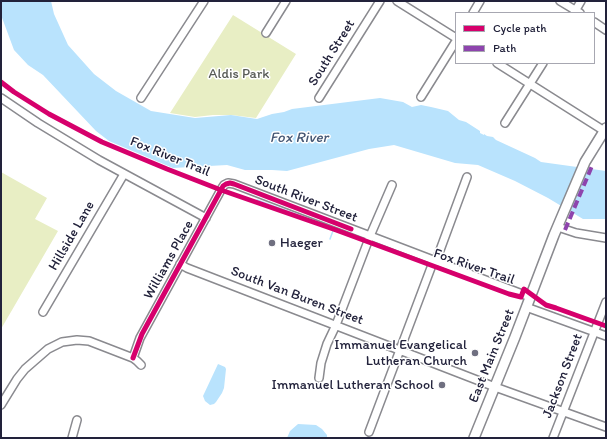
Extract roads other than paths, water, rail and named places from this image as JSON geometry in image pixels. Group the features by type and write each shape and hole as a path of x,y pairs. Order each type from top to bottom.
{"main road":[{"name":"East Main Street","path":"474,438 562,217 586,162 605,130"}],"street":[{"path":"266,33 286,1"},
{"name":"South Street","path":"319,98 380,1"},
{"path":"397,1 455,37"},
{"path":"474,12 480,1"},
{"path":"560,1 576,12 581,1"},
{"path":"141,98 201,2"},
{"path":"595,23 606,30"},
{"path":"421,97 455,43"},
{"path":"499,64 605,130"},
{"path":"505,123 542,64"},
{"path":"1,98 38,123 124,174 206,218"},
{"name":"Hillside Lane","path":"43,312 124,174"},
{"path":"369,432 467,177"},
{"name":"Williams Place","path":"133,358 142,334 223,186 228,183 234,184"},
{"name":"South River Street","path":"234,184 530,297"},
{"path":"319,378 324,353 370,236 392,185"},
{"path":"558,227 576,233 606,238"},
{"name":"South Van Buren Street","path":"180,264 495,387 606,427"},
{"name":"Jackson Street","path":"553,438 606,302"},
{"path":"526,308 606,336"},
{"path":"1,405 20,374 48,349 65,341 89,341 133,358 141,365"},
{"path":"72,438 77,420"}],"water":[{"name":"Fox River","path":"1,1 51,1 54,14 68,45 94,74 116,91 151,111 195,118 231,115 257,119 292,109 380,98 403,102 412,107 421,105 448,111 459,120 466,122 480,131 480,133 493,137 496,140 541,162 606,171 606,219 583,219 548,198 515,181 478,165 455,163 394,145 369,149 287,171 245,170 227,165 173,168 109,141 96,131 43,75 28,65 14,50 1,15"},
{"path":"218,364 226,369 224,388 216,402 210,405 205,401 203,396"},
{"path":"298,424 316,425 322,429 327,435 327,438 287,438 290,431"}],"waterway":[{"path":"257,200 334,228 330,239"}],"place":[{"name":"Haeger","path":"272,243"},
{"name":"Immanuel Evangelical Lutheran Church","path":"475,353"},
{"name":"Immanuel Lutheran School","path":"442,385"}],"park label":[{"name":"Aldis Park","path":"239,74"}]}
